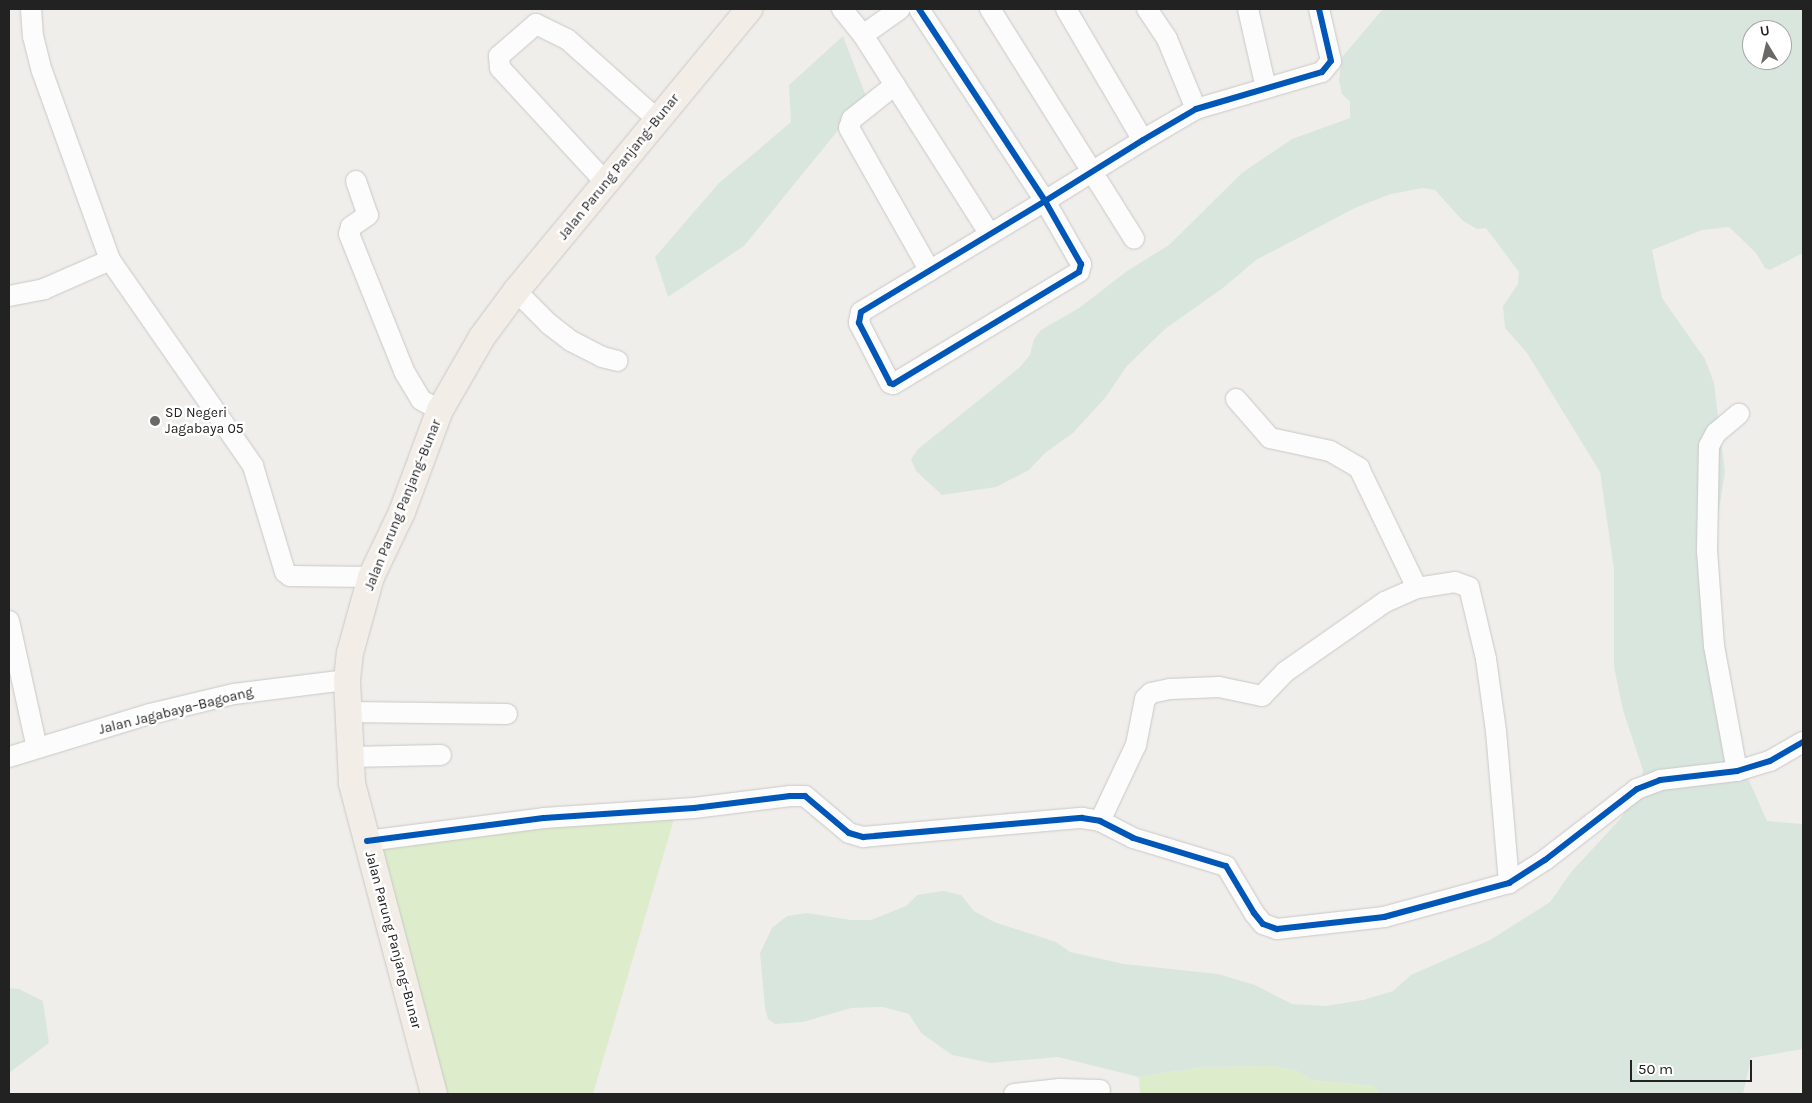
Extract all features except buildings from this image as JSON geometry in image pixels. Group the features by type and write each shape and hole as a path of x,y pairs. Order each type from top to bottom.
{"main road":[{"name":"Jalan Parung Panjang–Bunar","path":"434,1094 352,783 347,680 350,653 372,577 402,512 440,410 464,364 516,291 749,9"}],"street":[{"path":"32,9 33,36 42,71 110,260 253,466 285,572 290,576 372,577"},
{"path":"842,9 863,34 990,234"},
{"path":"863,34 900,9"},
{"path":"919,9 1045,201 1079,257 1078,272 896,383 890,384 859,323 859,317 862,312 1045,201 1196,108 1322,72 1328,68 1331,61 1320,9"},
{"path":"990,9 1134,239"},
{"path":"1066,9 1143,140"},
{"path":"1147,9 1167,39 1196,108"},
{"path":"1162,9 1167,39"},
{"path":"1248,9 1266,88"},
{"path":"606,183 500,68 499,56 535,16 567,39 658,120"},
{"path":"895,85 852,119 849,128 930,271"},
{"path":"356,181 368,215 351,228 349,234 405,373 421,400 440,410"},
{"path":"9,296 44,289 110,260"},
{"path":"516,291 549,324 572,342 602,357 618,361"},
{"path":"1236,399 1270,438 1330,451 1359,468 1417,588"},
{"path":"1737,771 1714,646 1707,550 1709,446 1716,433 1739,414"},
{"path":"1100,820 1136,745 1145,699 1151,693 1170,689 1219,687 1262,696 1285,672 1385,602 1417,588 1455,582 1469,587 1486,659 1496,731 1509,883"},
{"path":"9,621 37,748"},
{"name":"Jalan Jagabaya–Bagoang","path":"9,758 150,714 234,694 347,680"},
{"path":"349,712 507,714"},
{"path":"367,841 544,818 694,808 790,796 805,796 849,833 863,837 1082,818 1100,820 1133,838 1226,866 1254,913 1263,924 1277,929 1384,917 1509,883 1544,860 1637,789 1660,780 1737,771 1770,761 1803,742"},
{"path":"350,757 441,755"},
{"path":"1014,1094 1060,1089 1100,1090"}],"green space":[{"path":"642,811 674,819 593,1094 439,1094 366,847"},
{"path":"1274,1066 1297,1071 1312,1080 1374,1086 1380,1094 1140,1094 1139,1077 1202,1067"}],"shaded area":[{"path":"1383,9 1803,9 1803,253 1770,270 1765,268 1756,253 1729,227 1702,230 1652,250 1662,298 1705,359 1714,383 1725,472 1713,547 1716,597 1747,776 1767,821 1803,824 1803,1049 1751,1058 1743,1094 1380,1094 1374,1086 1312,1080 1297,1071 1274,1066 1202,1067 1139,1077 1058,1057 991,1063 952,1055 921,1033 909,1014 883,1007 851,1008 803,1022 775,1024 768,1019 765,1008 760,953 772,928 787,916 807,913 851,920 871,920 906,906 917,895 943,891 961,895 974,911 994,922 1056,942 1070,952 1124,964 1218,974 1255,985 1292,1004 1326,1006 1363,1000 1393,991 1411,975 1490,940 1550,902 1572,871 1621,818 1641,786 1643,770 1623,710 1614,667 1614,570 1600,472 1527,353 1505,328 1503,306 1518,284 1519,272 1486,228 1477,229 1463,221 1435,190 1423,188 1391,194 1357,207 1256,260 1223,288 1165,329 1127,366 1105,398 1073,433 1045,453 1029,470 996,487 942,495 916,471 911,459 918,449 1019,368 1030,355 1034,339 1041,330 1079,308 1127,271 1169,245 1242,173 1292,139 1350,118 1350,102 1342,94 1339,81 1342,57"},
{"path":"843,36 866,96 744,246 668,297 655,257 719,183 791,122 789,85"},
{"path":"9,988 19,989 43,1001 49,1043 9,1073"}],"cycle path":[{"path":"919,9 1045,201 1081,264 1079,272 893,384 890,383 859,323 861,312 1045,201 1143,140 1196,109 1322,72 1331,61 1319,9"},
{"path":"367,841 544,818 694,808 790,796 805,796 849,833 863,837 1082,818 1100,821 1133,838 1226,866 1254,913 1263,924 1277,929 1384,917 1509,883 1545,860 1637,789 1660,780 1737,771 1770,761 1803,742"}],"place":[{"name":"SD Negeri Jagabaya 05","path":"155,421"}]}
